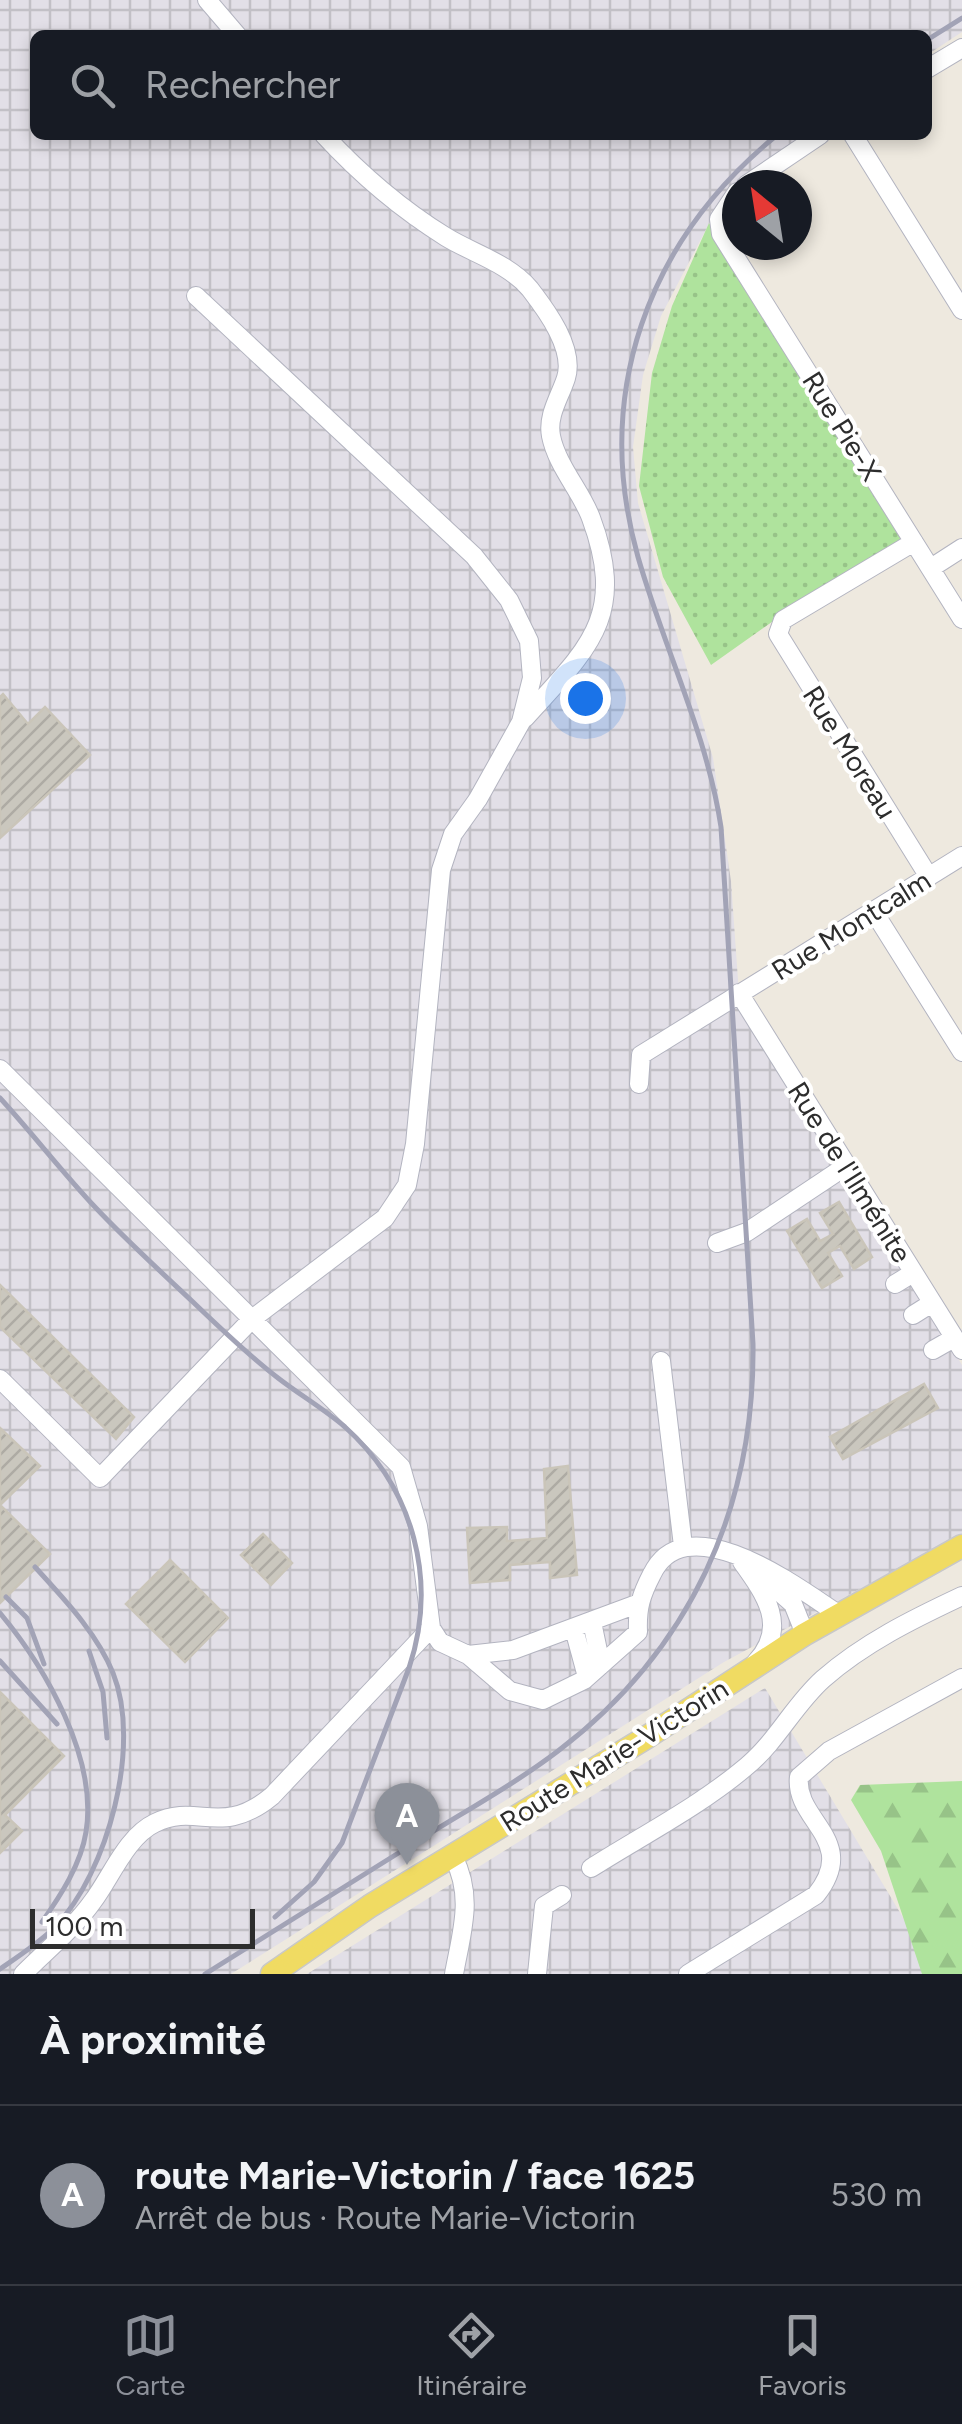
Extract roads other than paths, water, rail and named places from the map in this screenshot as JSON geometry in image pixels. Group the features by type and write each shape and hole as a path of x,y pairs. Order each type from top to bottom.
{"main road":[{"name":"Route Marie-Victorin","path":"284,1971 370,1906 805,1634 962,1546"}],"street":[{"path":"207,0 233,30"},
{"path":"932,67 962,48"},
{"path":"0,1380 100,1478 252,1319 384,1218 407,1185 415,1144 441,870 453,834 478,799 521,722 589,647 604,606 605,570 590,518 550,434 554,405 568,374 564,344 537,299 510,271 447,238 411,213 371,183 329,140"},
{"path":"768,170 813,140"},
{"path":"856,140 962,310"},
{"name":"Rue Pie-X","path":"737,260 962,619"},
{"path":"196,296 474,556 509,600 529,642 532,678 521,722"},
{"name":"Rue Moreau","path":"914,542 779,624 780,641 928,877"},
{"path":"931,568 962,548"},
{"name":"Rue Montcalm","path":"639,1084 641,1056 962,856"},
{"path":"874,912 962,1052"},
{"name":"Rue de l'Ilménite","path":"739,994 958,1344"},
{"path":"0,1069 401,1467 418,1526 432,1628 440,1642 468,1655 510,1691 542,1700 594,1671 638,1632 637,1604 660,1556 683,1546 717,1548 739,1557 796,1586 838,1614"},
{"path":"718,1243 746,1232 846,1166"},
{"path":"895,1284 913,1272"},
{"path":"913,1315 932,1303"},
{"path":"933,1350 958,1344"},
{"path":"662,1360 683,1546"},
{"path":"739,1557 793,1604 805,1634"},
{"path":"739,1557 765,1594 774,1634 766,1651 749,1670"},
{"path":"592,1868 743,1770 781,1732 820,1682 845,1662 875,1641 962,1596"},
{"path":"468,1655 504,1651 637,1604"},
{"path":"592,1622 594,1671"},
{"path":"24,1974 92,1904 137,1838 155,1823 179,1817 229,1819 252,1812 272,1796 432,1628"},
{"path":"574,1629 594,1671"},
{"path":"500,1683 504,1651"},
{"path":"688,1974 816,1895 828,1880 829,1846 801,1793 799,1777 829,1752 962,1678"},
{"path":"453,1856 465,1884 467,1901 454,1974"},
{"path":"537,1974 544,1906 562,1895"}],"railway":[{"path":"932,37 962,18"},
{"path":"205,1974 526,1774 604,1712 678,1622 706,1572 727,1518 742,1463 751,1404 753,1344 721,827 706,758 638,557 625,496 622,437 627,380 642,325 664,272 694,223 732,177 772,140"},
{"path":"0,1098 83,1194 143,1255 245,1351 337,1420 369,1452 388,1479 414,1538 421,1602 409,1668 342,1843 314,1882 275,1917"},
{"path":"0,1969 49,1933 74,1903 104,1841 121,1771 124,1735 113,1673 89,1630 35,1567"},
{"path":"6,1597 27,1618 44,1664"},
{"path":"0,1613 35,1660 65,1716 84,1775 88,1804 80,1856 42,1922"},
{"path":"89,1651 103,1692 107,1738"},
{"path":"0,1661 57,1724"}],"place":[{"name":"route Marie-Victorin / face 1625","path":"407,1865"}]}
